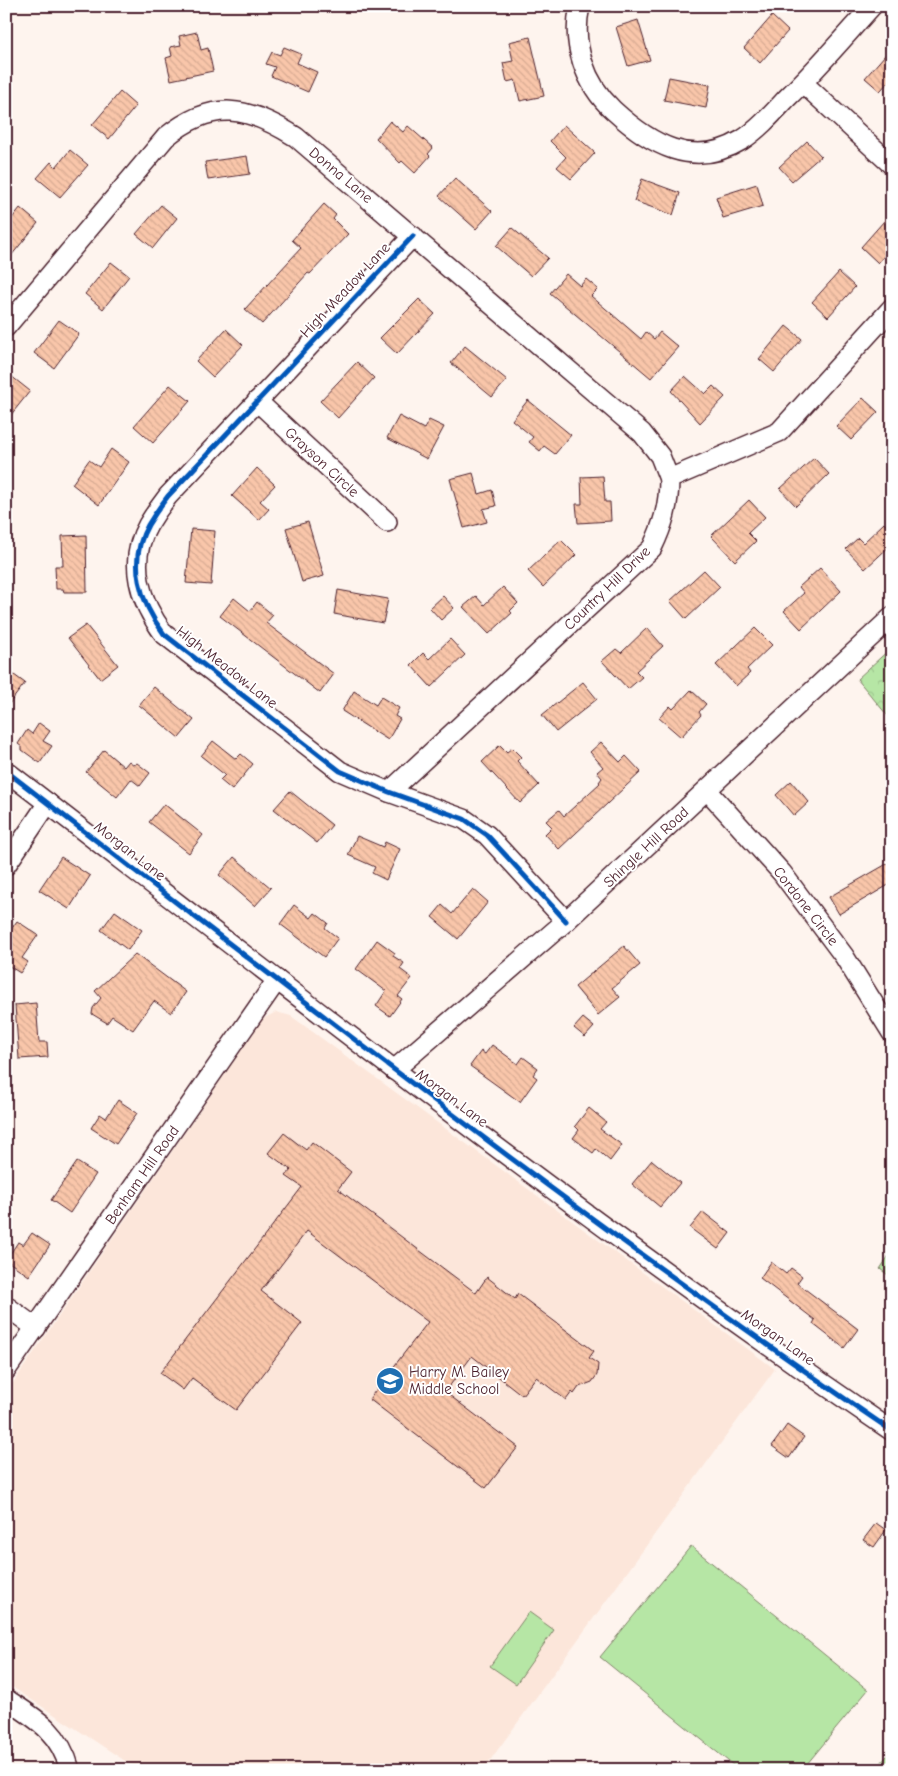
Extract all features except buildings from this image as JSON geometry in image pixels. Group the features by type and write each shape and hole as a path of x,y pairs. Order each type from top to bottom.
{"street":[{"path":"580,6 577,26 579,50 586,74 594,89 604,101 641,134 672,150 706,153 742,140 757,129 803,83 872,6"},
{"path":"803,83 892,165"},
{"name":"Donna Lane","path":"6,327 166,138 184,123 206,113 231,110 253,114 274,123 296,137 642,433 660,456 669,480"},
{"name":"High Meadow Lane","path":"413,236 168,496 148,525 140,544 137,563 138,582 144,602 164,634 340,771 389,792 464,819 487,835 566,921"},
{"path":"669,480 779,432 892,308"},
{"name":"Grayson Circle","path":"257,401 387,522"},
{"name":"Country Hill Drive","path":"389,792 652,548 664,522 669,500 669,480"},
{"name":"Shingle Hill Road","path":"394,1070 566,921 892,617"},
{"name":"Morgan Lane","path":"6,771 394,1070 673,1279 892,1431"},
{"name":"Cordone Circle","path":"707,790 788,880 844,956 892,1032"},
{"path":"6,864 48,803"},
{"name":"Benham Hill Road","path":"6,1370 277,980"},
{"path":"6,1306 36,1328"},
{"path":"6,1699 45,1726 59,1741 70,1770"}],"shaded area":[{"name":"Harry M. Bailey Middle School","path":"276,1012 291,1016 775,1369 483,1770 139,1770 6,1683 6,1393 263,1019"}],"green space":[{"path":"892,647 892,721 857,679"},
{"path":"892,1251 892,1278 880,1269"},
{"path":"691,1546 868,1690 802,1770 739,1770 600,1657"},
{"path":"529,1612 554,1630 516,1684 490,1666"},
{"path":"892,1750 892,1770 875,1770"}],"cycle path":[{"path":"413,236 168,496 150,521 142,539 138,553 139,581 148,609 164,634 340,771 389,792 464,819 487,835 566,921"},
{"path":"6,771 334,1024 555,1191 778,1352 892,1431"}],"place":[{"name":"Harry M. Bailey Middle School","path":"390,1381"}]}
